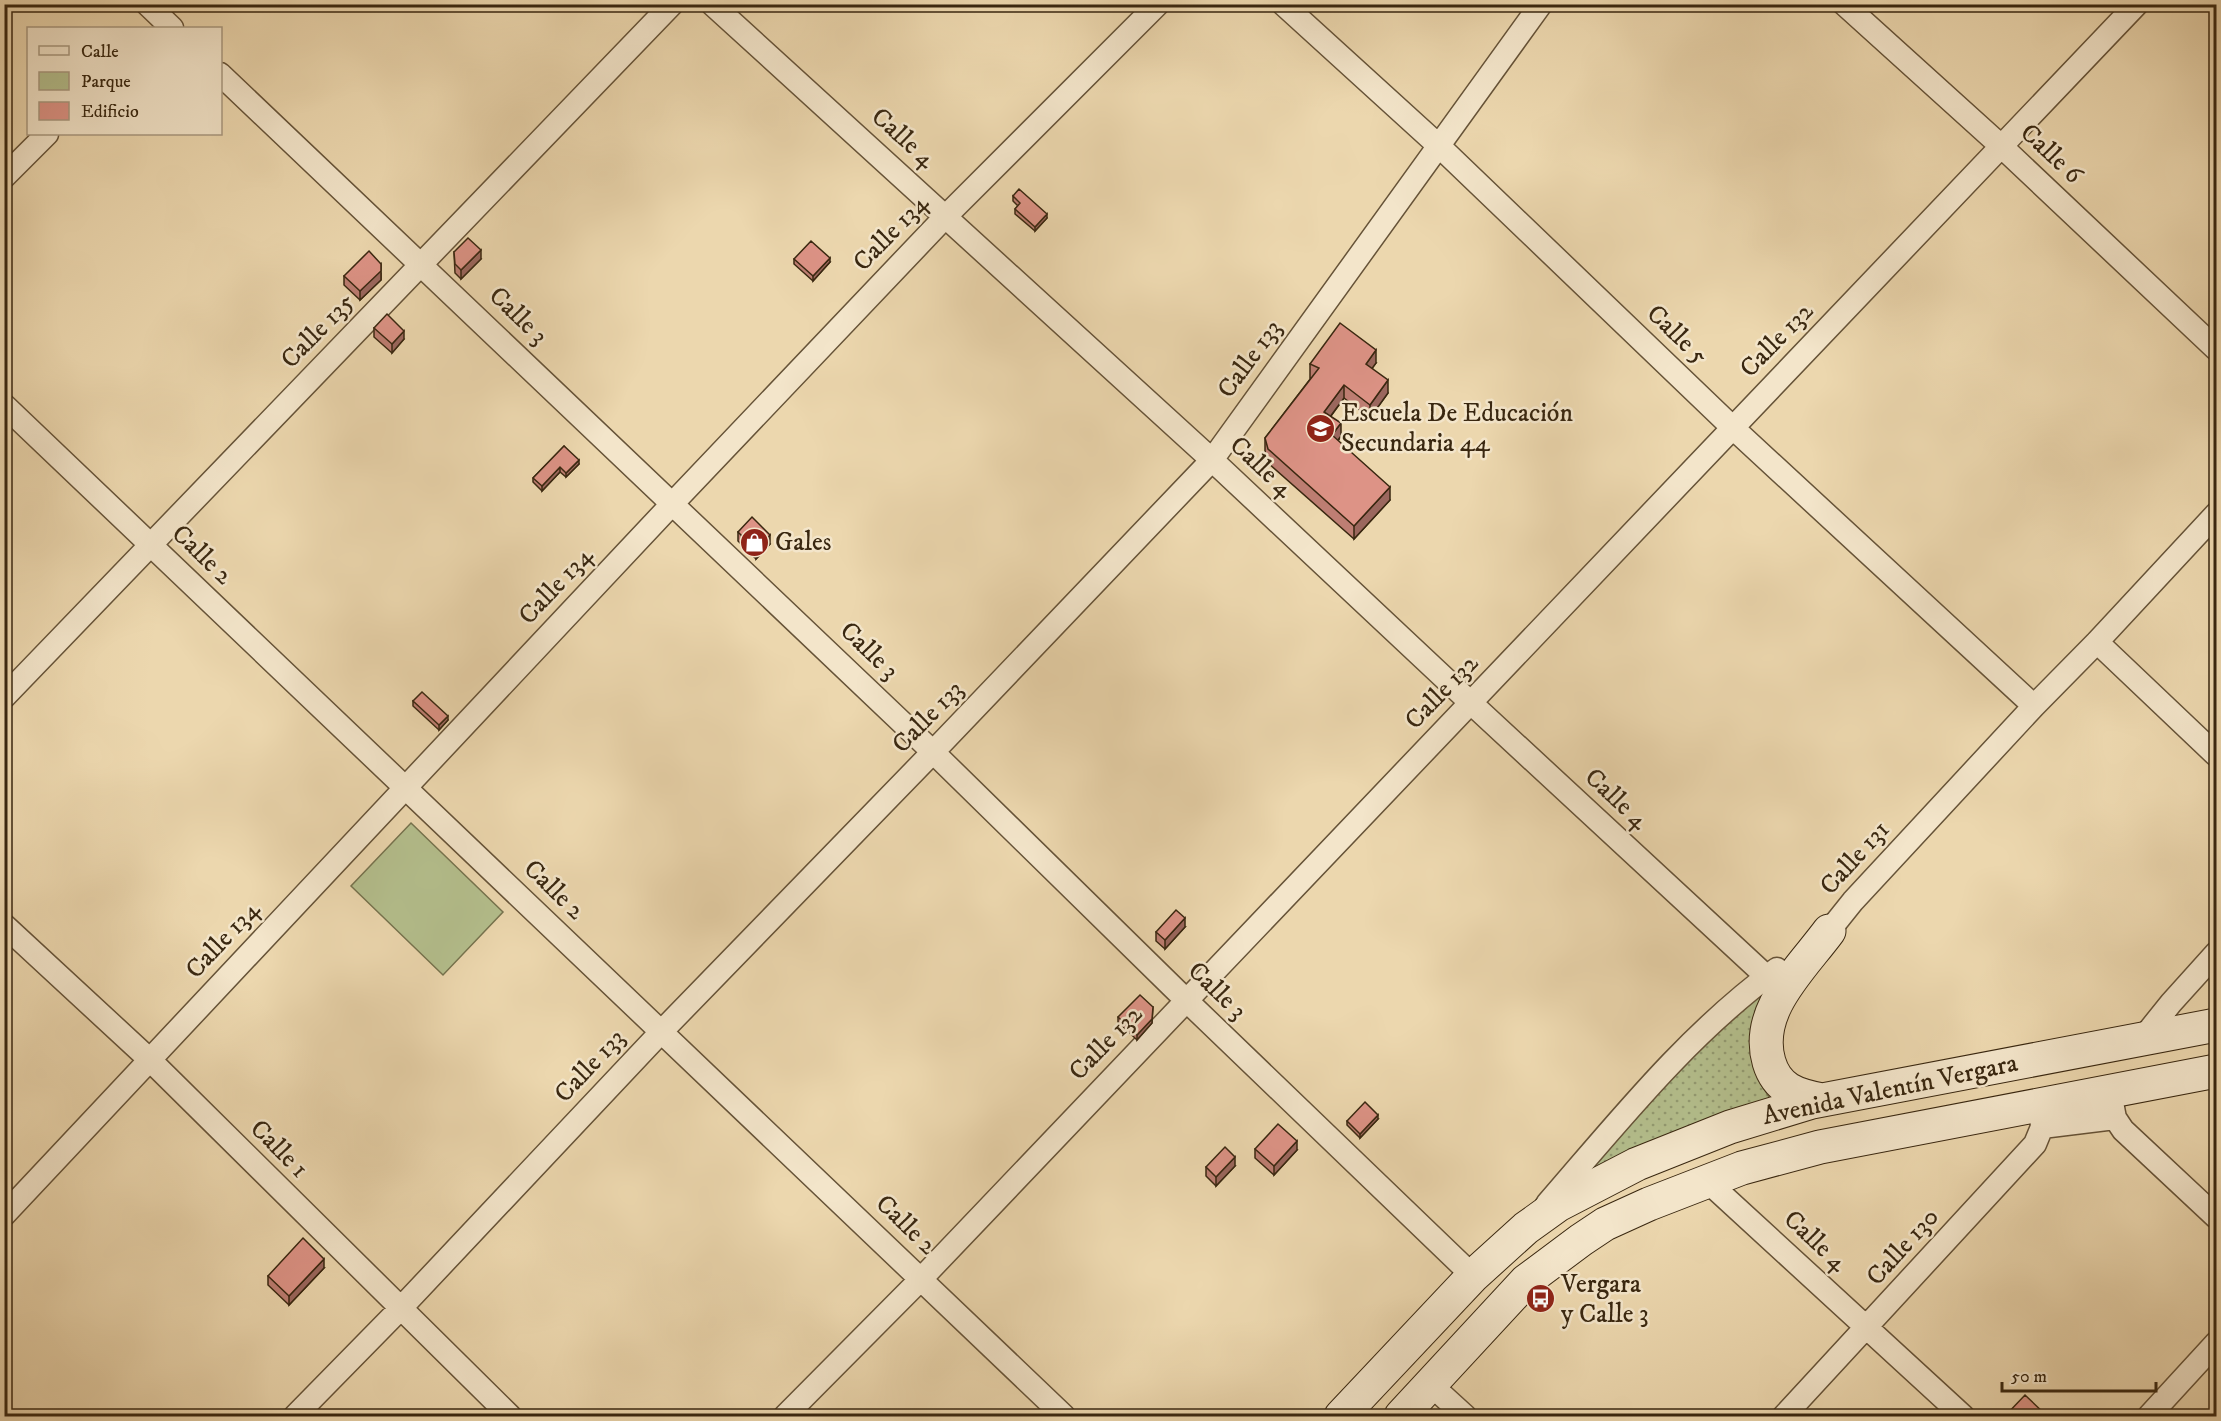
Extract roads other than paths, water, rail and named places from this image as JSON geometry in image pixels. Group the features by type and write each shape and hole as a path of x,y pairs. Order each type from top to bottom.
{"main road":[{"path":"1822,1100 1794,1093 1780,1083 1767,1054 1766,1033 1768,1019 1781,995 1829,932"},
{"name":"Avenida Valentín Vergara","path":"1341,1416 1473,1276 1526,1228 1558,1205 1590,1187 1660,1154 1774,1113 1822,1100 2217,1025"},
{"name":"Avenida Valentín Vergara","path":"1401,1416 1507,1301 1545,1265 1589,1234 1620,1217 1707,1180 1781,1156 1820,1147 2113,1105 2217,1071"}],"street":[{"name":"Calle 135","path":"4,697 672,4"},
{"name":"Calle 4","path":"712,4 1212,460 1767,976"},
{"name":"Calle 134","path":"4,1215 946,216 1158,4"},
{"name":"Calle 5","path":"1283,4 1439,146 1733,428 2034,706"},
{"name":"Calle 133","path":"295,1416 1212,460 1541,4"},
{"name":"Calle 6","path":"1844,4 2001,146 2217,349"},
{"name":"Calle 132","path":"786,1416 921,1279 2137,4"},
{"name":"Calle 3","path":"222,76 933,752 1473,1276"},
{"path":"4,177 46,135"},
{"name":"Calle 2","path":"4,405 1064,1416"},
{"name":"Calle 131","path":"1526,1228 1667,1066 1767,976 1829,932 1853,901 2034,706 2217,514"},
{"path":"2097,642 2217,755"},
{"name":"Calle 1","path":"4,925 150,1060 510,1416"},
{"path":"2143,1038 2171,1003 2217,953"},
{"path":"2113,1105 2122,1130 2217,1217"},
{"name":"Calle 130","path":"1784,1416 2035,1144 2041,1116"},
{"name":"Calle 4","path":"1707,1180 1963,1416"},
{"path":"2149,1416 2217,1342"},
{"path":"1431,1385 1465,1416"}],"place":[{"name":"Escuela De Educación Secundaria 44","path":"1320,428"},
{"name":"Gales","path":"754,542"},
{"name":"Vergara y Calle 3","path":"1540,1299"}]}
